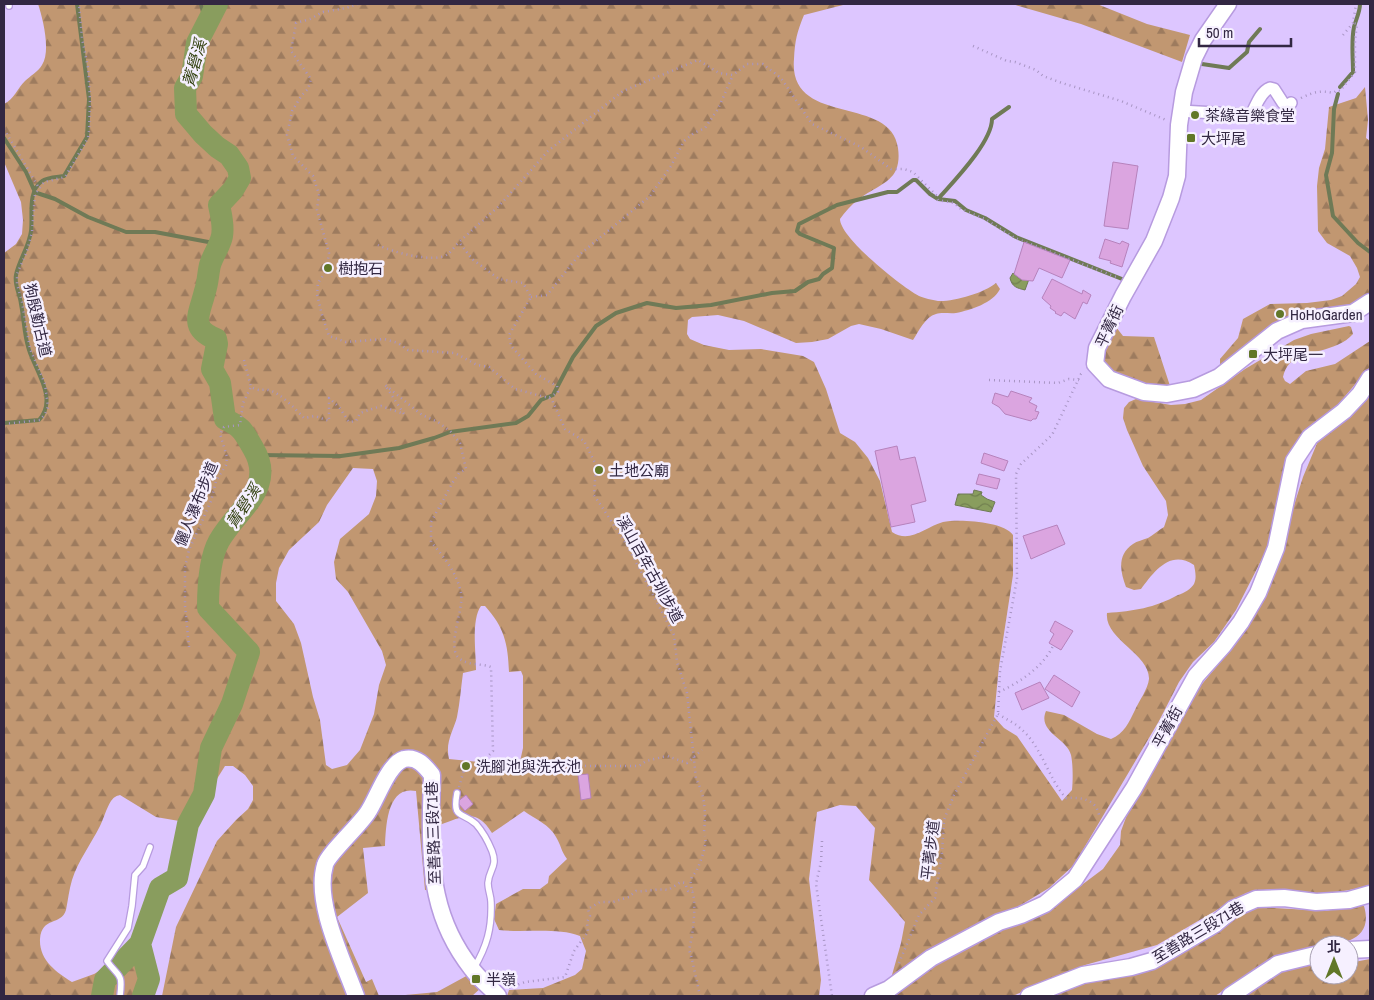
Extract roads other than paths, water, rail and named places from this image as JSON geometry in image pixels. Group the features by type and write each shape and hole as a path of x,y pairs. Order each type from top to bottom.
{"street":[{"name":"平菁街","path":"1228,4 1203,40 1188,75 1180,118 1177,176 1171,198 1154,241 1097,348 1095,364 1109,379 1144,392 1168,394 1192,389 1219,378 1277,331 1302,320 1353,313 1370,302"},
{"path":"1180,118 1251,115 1265,90 1270,88 1274,90 1283,104 1288,105 1291,103"},
{"name":"平菁街","path":"873,996 889,989 931,958 999,922 1045,904 1075,879 1134,788 1196,676 1242,622 1258,593 1276,548 1294,461 1310,437 1344,411 1360,394 1370,378"},
{"name":"至善路三段71巷","path":"356,996 324,908 322,883 325,863 368,813 392,767 404,759 416,760 425,765 432,775 432,864 436,893 444,922 472,970 497,995"},
{"name":"至善路三段71巷","path":"1029,996 1083,975 1131,967 1152,961 1215,924 1233,909 1256,899 1284,898 1324,902 1349,900 1370,894"},
{"path":"1230,996 1278,964 1309,956"}],"lane":[{"path":"457,793 456,808 458,814 477,825 487,840 496,863 488,883 491,902 490,933 481,956 472,970"},
{"path":"120,996 122,984 119,973 107,961 128,928 134,875 142,866 150,848"}],"water":[{"path":"1013,273 1020,279 1029,279 1025,290 1017,288 1012,283 1010,278"},
{"path":"974,490 982,492 981,495 995,502 991,512 955,505 958,494 973,494"}],"waterway":[{"path":"4,423 39,420 44,412 46,403 44,385 27,344 16,279 17,269 30,237 34,191 42,181 64,176 87,137 89,99 77,4"},
{"path":"201,4 205,29"},
{"name":"菁礐溪","path":"143,996 149,979 140,944 160,888 177,878 188,824 204,794 211,748 232,704 249,652 208,608 210,574 216,548 227,529 252,497 258,487 260,475 259,462 247,438 242,430 225,419 220,383 212,369 217,344 216,339 207,335 202,330 198,319 210,265 222,236 219,205 233,190 240,178 238,168 229,155 203,134 186,114 185,88 192,76 197,43 217,4"},
{"path":"1340,87 1353,72 1353,32 1360,4"},
{"path":"1202,64 1229,68 1247,52 1249,42 1260,29"},
{"path":"1338,94 1334,109 1332,153 1326,175 1333,216 1358,243 1370,252"},
{"path":"939,198 979,150 986,139 992,119 1009,107"},
{"path":"4,138 26,172 34,190"},
{"path":"257,455 341,456 399,448 450,432 516,423 528,416 541,400 553,395 573,357 596,326 616,313 647,303 676,308 711,305 772,293 795,291 808,282 819,279 832,268 834,248 800,234 797,231 799,224 837,205 888,192 897,192 913,180 916,180 938,199 955,201 966,210 985,218 1016,237 1122,279"},
{"path":"37,193 55,199 88,217 126,232 155,232 219,244"},
{"path":"102,996 105,980 140,944"}],"place":[{"name":"茶緣音樂食堂","path":"1195,115"},
{"name":"大坪尾","path":"1191,138"},
{"name":"樹抱石","path":"328,268"},
{"name":"HoHoGarden","path":"1280,314"},
{"name":"大坪尾一","path":"1253,354"},
{"name":"土地公廟","path":"599,470"},
{"name":"洗腳池與洗衣池","path":"466,766"},
{"name":"半嶺","path":"476,979"}]}
